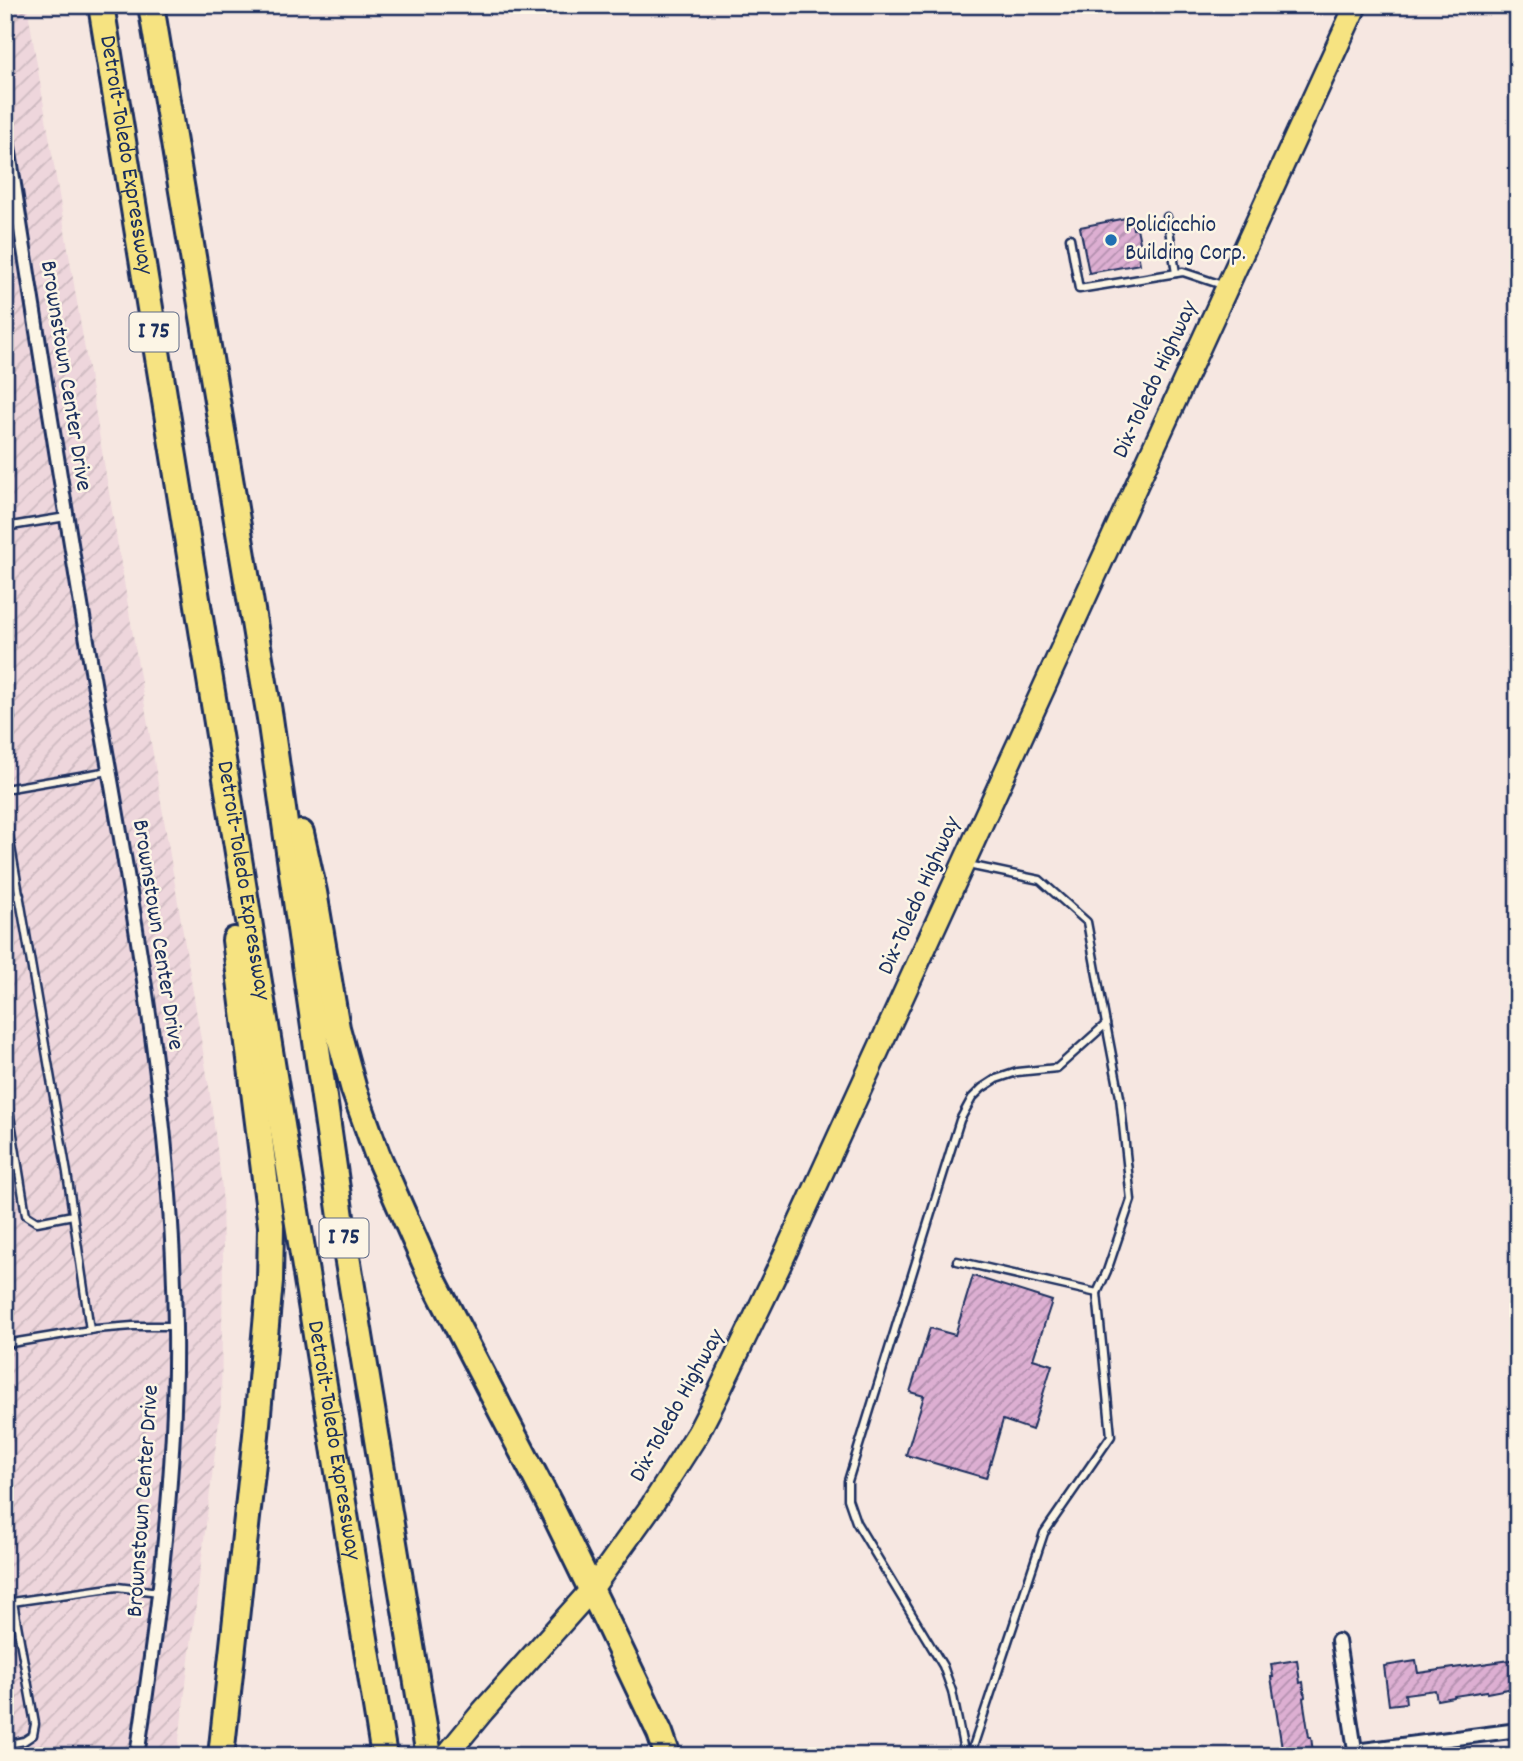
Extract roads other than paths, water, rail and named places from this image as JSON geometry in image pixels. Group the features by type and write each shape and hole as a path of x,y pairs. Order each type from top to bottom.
{"highway":[{"name":"Detroit-Toledo Expressway","path":"101,5 384,1756"},
{"name":"Detroit-Toledo Expressway","path":"151,5 270,718 342,1225 429,1756"},
{"path":"270,718 284,755 314,892 337,1028 354,1090 373,1141 428,1270 592,1590 660,1733 668,1756"},
{"path":"221,1756 256,1435 270,1281 271,1226 226,874 224,772"}],"main road":[{"name":"Dix-Toledo Highway","path":"446,1756 592,1590 652,1505 698,1433 779,1267 1356,5"}],"street":[{"name":"Brownstown Center Drive","path":"5,127 66,517 141,954 169,1186 175,1326 170,1492 155,1636 136,1756"},
{"path":"1338,1641 1355,1753 1518,1730"}],"lane":[{"path":"1167,217 1176,273"},
{"path":"1070,237 1080,289 1183,272 1227,287"},
{"path":"5,527 66,517"},
{"path":"5,789 109,771"},
{"path":"5,812 90,1330"},
{"path":"963,864 1040,880 1087,922 1120,1097 1131,1200 1097,1293 1111,1436 1044,1533 968,1756"},
{"path":"5,898 20,895"},
{"path":"968,1756 943,1666 856,1522 848,1499 848,1481 960,1120 972,1098 996,1079 1017,1072 1057,1068 1107,1024"},
{"path":"5,1085 26,1215 37,1222 73,1215"},
{"path":"957,1261 1097,1293"},
{"path":"5,1344 90,1330 175,1326"},
{"path":"5,1745 24,1741 33,1735 35,1724 9,1602 117,1587 159,1592"}],"water":[{"path":"5,645 8,649 15,718 5,740"}],"place":[{"name":"Policicchio Building Corp.","path":"1111,240"}]}
